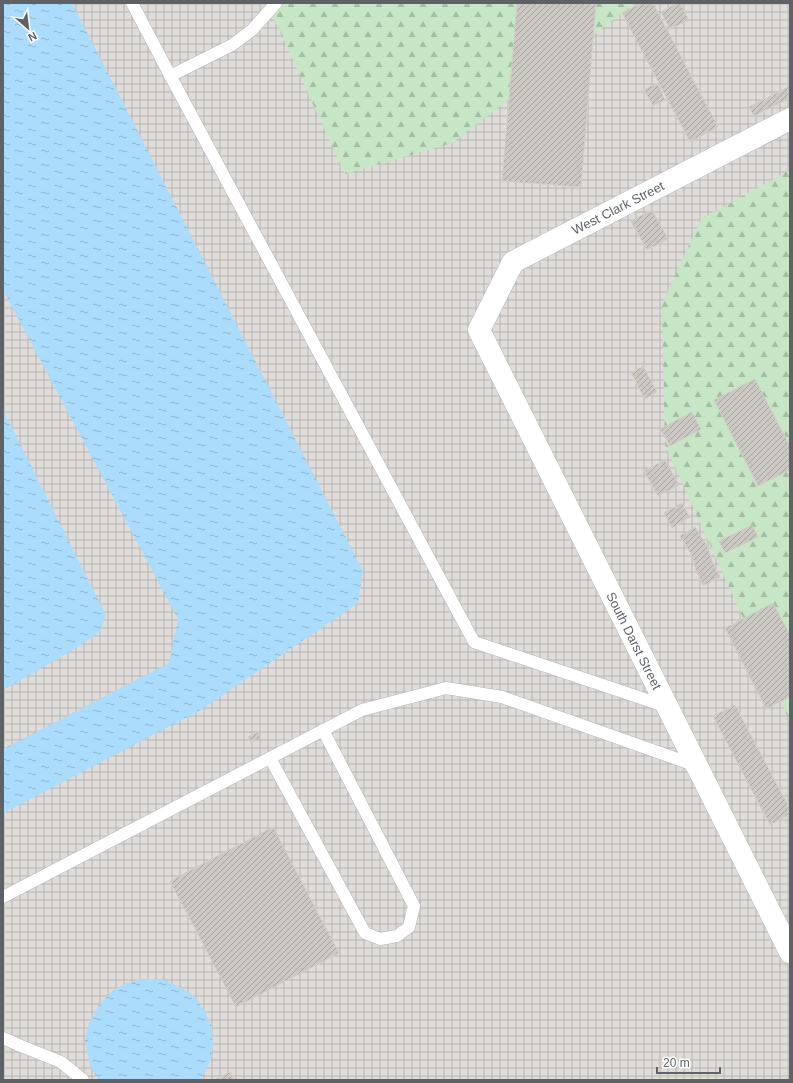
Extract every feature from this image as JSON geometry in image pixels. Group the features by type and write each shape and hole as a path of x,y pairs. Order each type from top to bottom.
{"street":[{"name":"West Clark Street","path":"479,330 513,262 790,119"},
{"name":"South Darst Street","path":"479,330 790,952"}],"lane":[{"path":"132,3 474,642 668,707"},
{"path":"170,76 232,45 252,30 276,3"},
{"path":"3,897 362,710 446,688 502,697 697,766"},
{"path":"270,758 365,933 380,939 397,936 409,926 414,906 323,730"},
{"path":"3,1038 61,1062 83,1080"}],"shaded area":[{"path":"3,3 790,3 790,1080 3,1080"}],"green space":[{"path":"286,3 635,3 452,143 345,174 271,12"},
{"path":"790,170 790,722 665,445 662,304 701,219"}],"water":[{"path":"3,3 72,3 363,571 358,603 199,711 3,813 3,749 169,663 178,619 3,290"},
{"path":"3,410 106,615 100,632 71,651 5,689 3,685"},
{"path":"138,979 165,980 170,982 192,994 204,1009 212,1027 213,1046 211,1059 201,1080 99,1080 96,1076 90,1066 85,1040 89,1023 99,1005 107,996 115,989"}],"building":[{"path":"517,3 596,3 581,187 502,181"},
{"path":"641,3 653,3 718,127 690,142 622,13"},
{"path":"677,3 680,3 689,20 670,29 661,12"},
{"path":"657,83 665,100 653,106 644,90"},
{"path":"790,86 790,98 754,116 749,107"},
{"path":"652,210 668,239 647,250 631,221"},
{"path":"643,366 657,392 645,399 631,373"},
{"path":"755,379 790,446 790,470 758,486 714,400"},
{"path":"692,412 701,429 670,446 660,429"},
{"path":"665,460 679,485 658,496 644,471"},
{"path":"682,503 690,517 672,528 664,513"},
{"path":"752,525 758,537 725,553 719,541"},
{"path":"695,527 708,547 712,561 720,577 703,586 690,552 680,536"},
{"path":"773,603 790,635 790,697 766,709 725,628"},
{"path":"735,705 790,809 790,814 770,825 713,716"},
{"path":"258,732 261,738 251,743 248,737"},
{"path":"273,827 339,953 236,1007 170,881"},
{"path":"230,1072 234,1080 214,1080"}]}
